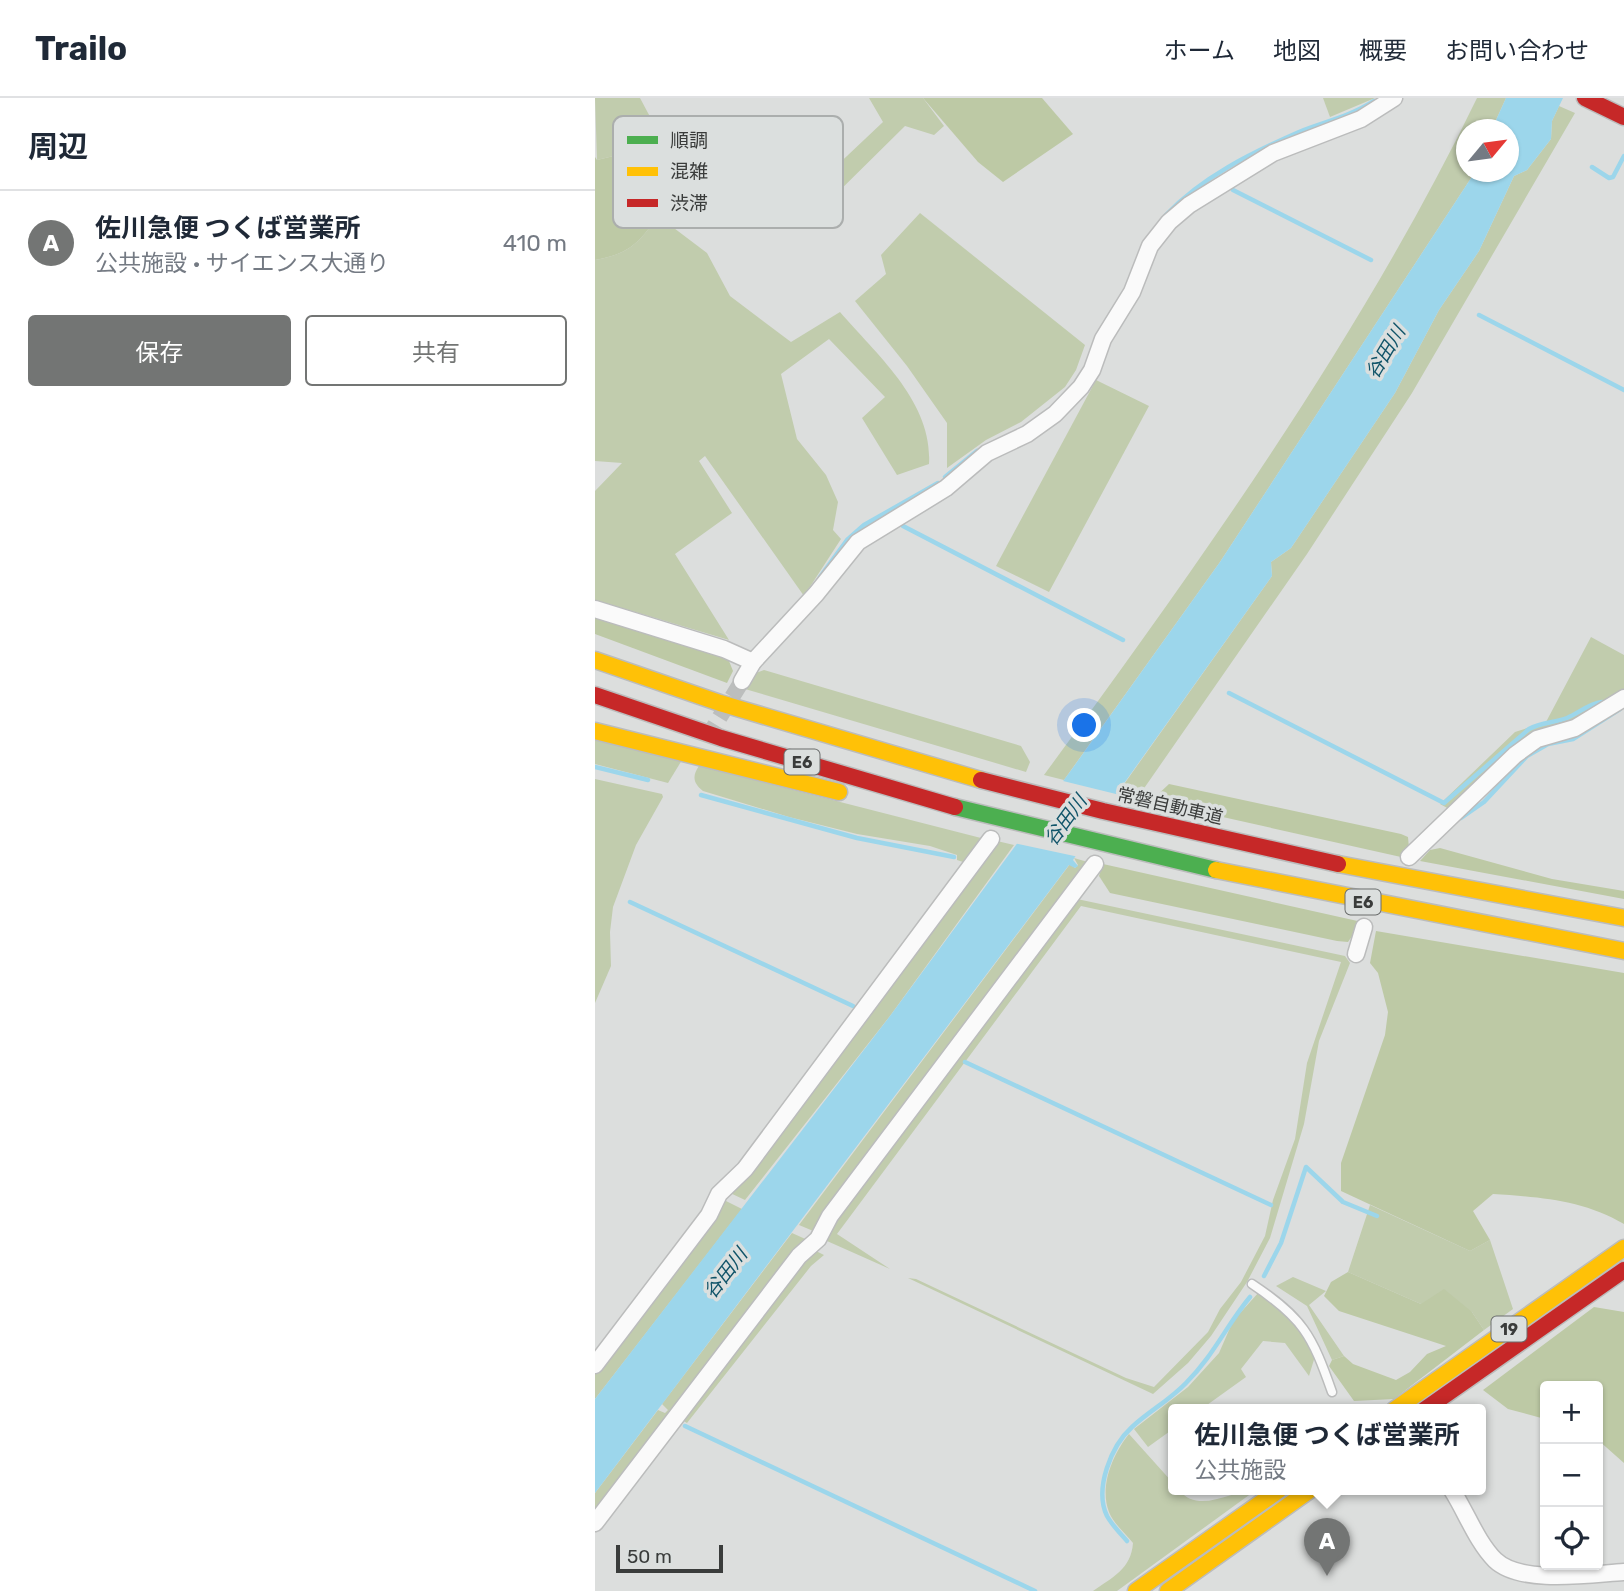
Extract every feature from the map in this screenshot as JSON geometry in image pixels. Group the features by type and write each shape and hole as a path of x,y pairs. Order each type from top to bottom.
{"main road":[{"path":"1585,98 1624,117"},
{"name":"常磐自動車道","path":"595,659 843,740 1122,816 1367,871 1624,918"},
{"name":"E6","path":"595,695 834,771 1002,830 1104,843 1360,902 1624,951"},
{"path":"595,731 1002,830"},
{"name":"19","path":"1403,1404 1624,1248"},
{"name":"19","path":"1433,1404 1624,1270"},
{"path":"1136,1591 1272,1495"},
{"path":"1168,1591 1303,1495"}],"street":[{"path":"742,681 754,662 816,594 858,542 946,488 988,453 1027,434 1055,414 1081,387 1092,370 1103,339 1132,292 1150,246 1179,213 1273,153 1361,119 1394,98"},
{"path":"595,608 724,649 754,662"},
{"path":"1409,857 1515,755 1537,740 1575,728 1624,698"},
{"path":"595,1364 709,1215 719,1194 745,1169 1002,830"},
{"path":"595,1522 799,1256 818,1239 830,1216 1095,864"},
{"path":"1356,954 1364,927"},
{"path":"1455,1495 1497,1562 1515,1570 1545,1576 1624,1572"}],"lane":[{"path":"1252,1284 1283,1305 1302,1323 1319,1355 1332,1392"}],"green space":[{"path":"595,98 640,98 650,116 613,116 613,156 597,160"},
{"path":"869,98 923,98 944,126 934,135 905,126 843,187 843,160 883,122"},
{"path":"923,98 1042,98 1073,134 1003,182 978,162"},
{"path":"1323,98 1375,98 1330,117"},
{"path":"1477,98 1506,98 1497,119 1466,119"},
{"path":"1559,106 1575,113 1412,393 1307,554 1138,797 1117,794 1272,576 1271,562 1291,548 1395,393 1439,310 1479,251 1511,182 1519,182 1519,174 1527,170 1551,139 1552,121"},
{"path":"1456,140 1456,182 1468,182 1220,562 1064,780 1044,775 1162,613 1276,446 1382,275"},
{"path":"613,156 613,228 649,228 625,251 595,260 595,157 597,160"},
{"path":"920,213 1085,345 1076,370 1065,387 1021,422 986,440 947,468 947,423 907,366 855,301 886,274 881,255"},
{"path":"649,228 674,228 707,253 730,296 791,342 840,312 900,381 922,420 928,441 929,464 897,475 862,418 885,397 829,339 781,374 797,439 826,475 838,502 833,530 841,539 804,596 705,456 699,461 732,513 675,554 729,640 595,600 595,491 622,463 595,461 595,260 625,251"},
{"path":"1096,380 1149,406 1049,592 996,566"},
{"path":"595,612 719,652 729,661 733,671 727,683 595,634"},
{"path":"1591,637 1624,655 1624,691 1589,713 1554,727 1449,809 1440,804 1515,732 1546,722"},
{"path":"764,670 1021,746 1030,762 1026,772 745,689 756,673"},
{"path":"595,740 682,760 668,783 595,764"},
{"path":"699,766 981,838 980,851 966,863 957,860 957,855 930,846 857,834 703,791 695,779"},
{"path":"595,779 662,794 663,797 636,845 613,907 610,932 611,966 595,1003"},
{"path":"1169,784 1401,834 1408,837 1409,848 1401,857 1151,801"},
{"path":"997,841 1014,845 890,1016 745,1200 728,1192 741,1184 760,1160 942,919"},
{"path":"1440,848 1552,879 1624,891 1624,899 1420,861 1430,850"},
{"path":"1074,858 1091,863 818,1233 799,1225 1070,864 1075,868 1078,865"},
{"path":"1103,864 1362,922 1348,942 1337,941 1110,893 1099,876"},
{"path":"1077,899 1345,956 1350,963 1319,1041 1304,1124 1270,1238 1247,1282 1211,1336 1188,1363 1153,1394 908,1278 916,1279 1126,1378 1154,1387 1208,1332 1220,1309 1241,1282 1265,1236 1273,1200 1295,1139 1307,1063 1341,962 1081,906 837,1234 890,1269 827,1241 826,1234"},
{"path":"1376,931 1624,973 1624,1224 1577,1205 1544,1198 1493,1194 1473,1211 1490,1240 1470,1251 1341,1191 1341,1163 1385,1035 1388,1012 1378,973 1370,963"},
{"path":"724,1200 742,1209 595,1399 595,1374 711,1224"},
{"path":"1370,1205 1470,1251 1490,1240 1513,1309 1484,1330 1472,1312 1421,1304 1348,1272"},
{"path":"792,1233 812,1242 595,1515 595,1493 658,1410 665,1413 668,1410 662,1404"},
{"path":"814,1250 824,1255 811,1266 687,1423 682,1420"},
{"path":"1348,1272 1421,1304 1444,1289 1472,1312 1484,1330 1394,1399 1354,1401 1329,1366 1332,1360 1344,1356 1353,1364 1396,1380 1410,1372 1427,1354 1446,1346 1339,1311 1324,1296 1331,1282"},
{"path":"1293,1277 1326,1291 1309,1305 1344,1356 1332,1360 1307,1306 1276,1286"},
{"path":"1259,1292 1299,1327 1316,1353 1309,1376 1285,1343 1263,1341 1241,1369 1246,1377 1208,1404 1168,1404 1168,1433 1148,1447 1134,1429 1188,1387 1219,1353 1233,1321"},
{"path":"1594,1307 1624,1312 1624,1463 1603,1444 1603,1381 1540,1381 1540,1418 1508,1409 1483,1390"},
{"path":"1129,1434 1168,1477 1168,1495 1185,1495 1196,1501 1206,1501 1232,1495 1249,1495 1117,1591 1093,1591 1125,1566 1132,1552 1133,1543 1116,1524 1106,1502 1109,1471"}],"water":[{"path":"1506,98 1563,98 1552,121 1551,139 1527,170 1519,174 1519,119 1497,119"},
{"name":"谷田川","path":"1468,182 1511,182 1479,251 1439,310 1395,393 1291,548 1271,562 1272,576 1120,789 1073,860 1078,866 1075,868 1069,865 595,1493 595,1399 890,1016 1220,562"}],"pier":[{"path":"1059,780 1120,795 1079,857 1014,843"}],"waterway":[{"path":"1166,215 1195,189 1245,157 1374,101"},
{"path":"1592,167 1609,178 1613,177 1624,156"},
{"path":"1233,190 1371,260"},
{"path":"1479,315 1624,390"},
{"path":"945,477 977,451"},
{"path":"820,577 847,540 864,525 938,483"},
{"path":"903,526 1123,640"},
{"path":"1229,693 1444,803 1529,729 1567,718 1602,702"},
{"path":"1461,818 1484,802 1527,756 1548,744 1573,739 1620,709"},
{"path":"595,767 648,780"},
{"path":"701,795 857,838 954,857"},
{"path":"630,902 853,1006"},
{"path":"965,1062 1271,1205"},
{"path":"1264,1276 1281,1243 1306,1167 1343,1202 1377,1216"},
{"path":"1127,1541 1109,1519 1103,1505 1102,1493 1111,1456 1132,1427 1173,1395 1196,1372 1250,1297"},
{"path":"685,1426 1035,1591"}],"tunnel":[{"path":"707,738 742,681"}],"traffic: fast":[{"path":"955,807 1216,870"}],"traffic: slow":[{"path":"595,660 720,703 981,780"},
{"path":"595,731 839,792"},
{"path":"1338,864 1624,918"},
{"path":"1216,870 1624,951"},
{"path":"1403,1404 1624,1248"},
{"path":"1136,1591 1272,1495"},
{"path":"1168,1591 1303,1495"}],"traffic: jam":[{"path":"1585,98 1624,117"},
{"path":"595,695 721,738 955,807"},
{"path":"981,780 1103,811 1338,864"},
{"path":"1433,1404 1624,1270"}],"place":[{"name":"佐川急便 つくば営業所","path":"1327,1576"}]}
